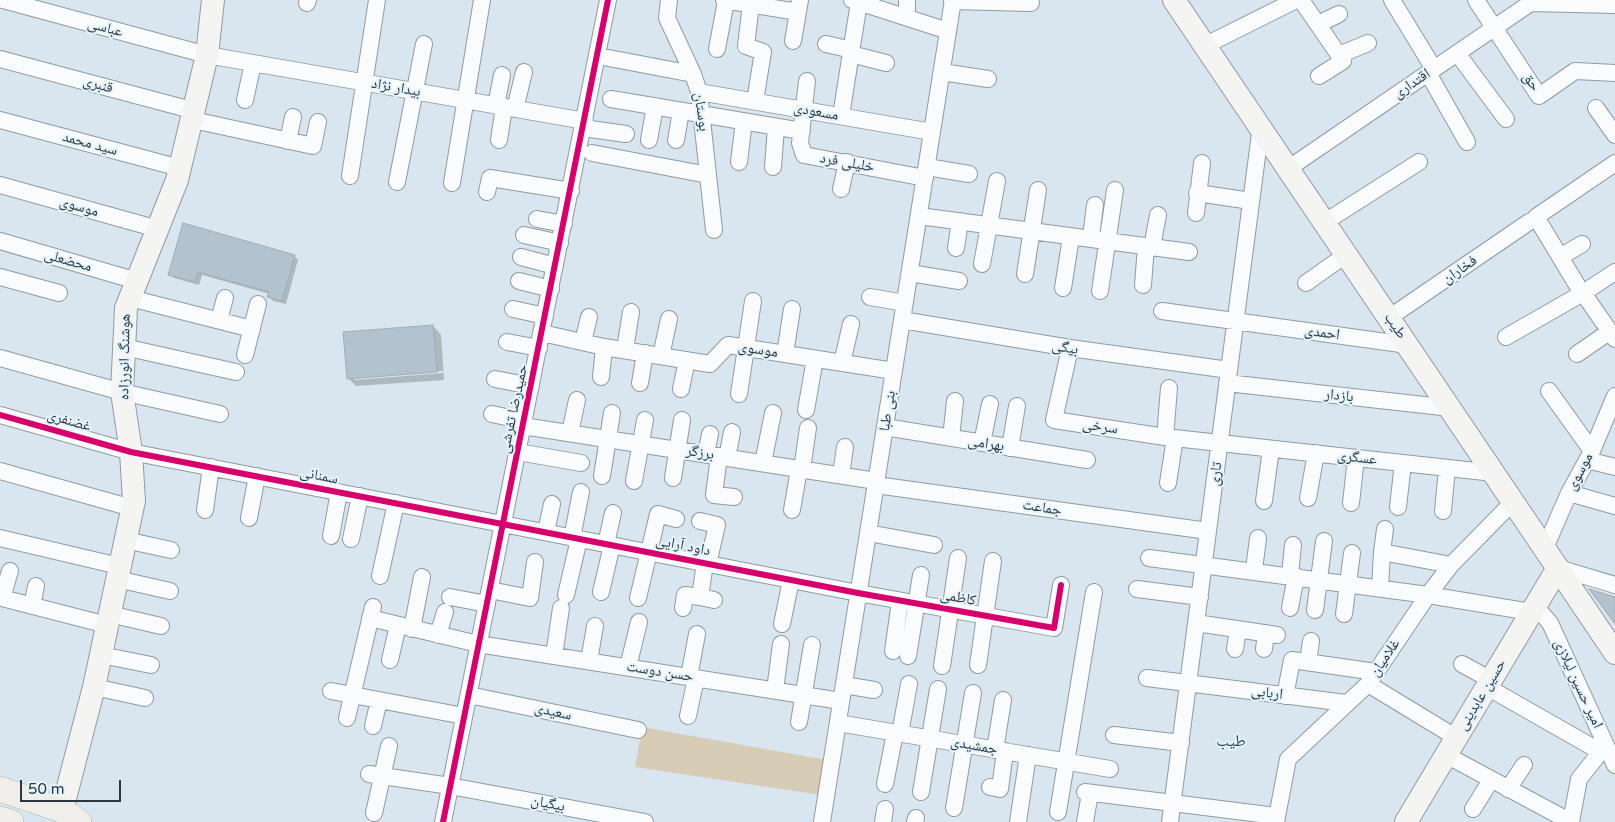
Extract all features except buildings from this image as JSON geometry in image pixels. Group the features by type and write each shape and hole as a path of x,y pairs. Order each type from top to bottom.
{"main road":[{"name":"هوشنگ انورزاده","path":"70,816 94,687 132,508 131,452 122,392 126,308 180,168 207,55 213,0"},
{"name":"طیب","path":"1174,0 1326,222 1615,652"},
{"name":"حسین عابدینی","path":"1406,822 1558,568"},
{"path":"0,790 70,816"},
{"path":"0,819 11,822"}],"street":[{"name":"عباسی","path":"3,0 43,5 207,55"},
{"path":"350,176 376,0"},
{"path":"452,183 482,0"},
{"name":"حمیدرضا تفرشی","path":"443,822 608,0"},
{"name":"بوستان","path":"669,0 667,18 693,74 699,92 714,230"},
{"path":"717,49 725,0 751,4 799,6 793,41"},
{"path":"1206,45 1296,0"},
{"path":"1301,0 1341,58"},
{"path":"1392,0 1467,142"},
{"name":"حق","path":"1476,0 1539,96 1575,72 1615,73"},
{"path":"841,116 851,52 855,1 948,31"},
{"path":"953,1 1032,3"},
{"name":"بنی طبا","path":"822,822 953,1"},
{"path":"1532,2 1615,5"},
{"name":"اقتداری","path":"1289,168 1532,2"},
{"path":"751,4 746,46 763,52 755,101"},
{"path":"1318,24 1340,14"},
{"path":"1319,76 1341,58 1368,43"},
{"path":"397,182 424,44"},
{"path":"826,44 886,63"},
{"path":"1457,53 1506,119"},
{"name":"بیدار نژاد","path":"207,55 505,108 626,134"},
{"path":"598,56 693,74"},
{"name":"قنبری","path":"0,59 194,115 313,146 318,122"},
{"path":"245,100 253,63"},
{"path":"505,108 524,72"},
{"path":"942,72 988,79"},
{"path":"499,140 505,108 502,75"},
{"path":"611,99 802,131 807,81"},
{"name":"مسعودی","path":"699,92 932,132"},
{"path":"650,140 655,106"},
{"path":"1596,108 1615,135"},
{"path":"676,140 681,111"},
{"path":"288,141 293,117"},
{"name":"سید محمد","path":"0,120 180,168"},
{"path":"739,162 744,121"},
{"name":"تاری","path":"1170,822 1261,126"},
{"path":"773,167 776,127"},
{"name":"خلیلی فرد","path":"802,131 800,143 804,155 926,172 969,174"},
{"path":"592,153 708,175"},
{"path":"841,189 847,162"},
{"path":"1326,222 1419,162"},
{"path":"1196,214 1202,163"},
{"name":"فخاران","path":"1390,317 1615,164"},
{"path":"487,192 490,178 571,191"},
{"path":"982,264 996,181"},
{"name":"موسوی","path":"0,185 158,229"},
{"path":"1025,274 1038,190"},
{"path":"1100,291 1115,190"},
{"path":"1197,193 1251,201"},
{"path":"1091,237 1095,206"},
{"path":"1143,285 1149,247 1158,215"},
{"path":"919,216 1071,237 1091,237 1189,252"},
{"path":"537,219 564,224"},
{"path":"1533,219 1612,335 1577,354"},
{"path":"956,248 960,221"},
{"path":"524,235 560,243"},
{"path":"1063,288 1071,237"},
{"name":"محضعلی","path":"0,241 133,290 219,320 252,329"},
{"path":"1560,257 1582,244"},
{"path":"1306,283 1346,254"},
{"path":"521,257 556,266"},
{"path":"1506,337 1580,289 1615,272"},
{"path":"910,273 959,281"},
{"path":"0,277 59,293"},
{"path":"519,281 551,289"},
{"path":"219,320 225,298"},
{"path":"870,298 905,303"},
{"path":"739,394 753,301"},
{"path":"245,355 258,304"},
{"path":"513,309 545,316"},
{"path":"785,354 792,309"},
{"name":"احمدی","path":"1162,311 1236,320 1301,323 1408,345"},
{"path":"625,349 631,312"},
{"path":"583,342 589,317"},
{"path":"662,356 669,319"},
{"name":"بیگی","path":"902,320 1228,376"},
{"path":"842,363 851,324"},
{"name":"موسوی","path":"507,342 583,342 710,364 728,345 894,371"},
{"path":"124,347 236,372"},
{"path":"601,376 604,347"},
{"name":"سرخی","path":"1070,348 1054,420 1220,443"},
{"path":"640,383 645,353"},
{"path":"0,358 122,392 220,414"},
{"path":"806,410 815,359"},
{"path":"681,389 687,360"},
{"name":"بازدار","path":"1228,376 1451,408"},
{"path":"495,379 531,386"},
{"path":"1168,483 1170,437 1169,388"},
{"path":"1549,392 1589,456 1615,467"},
{"name":"موسوی","path":"1545,548 1568,492 1589,456 1615,396"},
{"path":"570,433 577,400"},
{"path":"951,438 955,401"},
{"path":"982,443 990,404"},
{"path":"1010,448 1017,406"},
{"path":"602,476 612,413"},
{"path":"763,463 773,413"},
{"name":"غضنفری","path":"0,414 131,452"},
{"name":"برزگر","path":"492,414 524,424 570,433 801,469 876,483"},
{"path":"634,481 645,420"},
{"path":"673,478 682,420"},
{"name":"بهرامی","path":"885,427 1087,460"},
{"path":"792,510 808,428"},
{"path":"732,432 718,456 714,495 734,497"},
{"path":"710,434 718,456"},
{"name":"عسگری","path":"1220,443 1494,473"},
{"path":"841,476 845,447"},
{"path":"1264,501 1271,449"},
{"name":"سمنانی","path":"131,452 502,524"},
{"path":"518,452 581,463"},
{"path":"1308,498 1316,454"},
{"path":"1351,503 1356,458"},
{"path":"1398,507 1403,463"},
{"path":"205,510 211,467"},
{"path":"1443,510 1447,468"},
{"path":"0,471 132,508"},
{"path":"249,518 257,476"},
{"name":"جماعت","path":"876,483 1208,530"},
{"path":"331,536 340,492"},
{"path":"554,656 575,538 581,492"},
{"path":"1568,492 1615,506"},
{"path":"351,539 360,496"},
{"name":"غلامیان","path":"1276,819 1288,759 1372,678 1428,594 1451,565 1514,501"},
{"path":"380,576 396,503"},
{"path":"546,532 552,504"},
{"path":"601,592 613,513"},
{"path":"638,598 658,514 676,519"},
{"path":"683,608 685,595 707,601 706,564 717,524 700,521"},
{"name":"داود آرایی","path":"502,524 858,593"},
{"path":"1380,588 1385,529"},
{"path":"868,532 934,545"},
{"path":"0,538 118,573 170,592"},
{"path":"1254,570 1258,538"},
{"path":"125,540 171,550"},
{"path":"1315,610 1324,542"},
{"path":"1290,608 1293,545"},
{"path":"1382,552 1451,565"},
{"path":"1344,614 1352,553"},
{"path":"942,666 958,558"},
{"path":"1149,558 1204,563 1533,609"},
{"path":"978,664 993,561"},
{"path":"450,596 530,598 535,562"},
{"path":"1558,568 1615,585"},
{"path":"10,571 2,598 32,606 161,626"},
{"path":"390,660 405,627 422,576"},
{"path":"900,600 901,653 917,604 921,576"},
{"path":"782,624 791,580"},
{"name":"کاظمی","path":"858,593 1054,628 1061,584"},
{"path":"32,606 36,586"},
{"path":"1137,589 1200,597"},
{"path":"1058,812 1094,592"},
{"name":"امیر حسین لیلازی","path":"1533,609 1550,623 1604,749 1615,765"},
{"path":"438,635 445,612"},
{"name":"حسن دوست","path":"352,695 371,613 405,627 478,644 804,695 874,690"},
{"path":"628,667 639,622"},
{"path":"1196,623 1238,629 1269,639"},
{"path":"589,661 595,626"},
{"path":"1235,649 1238,629"},
{"path":"688,716 697,634"},
{"path":"1308,662 1311,641"},
{"path":"775,690 781,644"},
{"path":"798,722 812,645"},
{"path":"101,655 151,664"},
{"path":"1285,696 1292,660 1308,662 1372,678 1491,780 1571,822 1579,780 1604,749 1489,684 1462,664"},
{"name":"اربابی","path":"1147,678 1346,703"},
{"path":"885,784 908,684"},
{"path":"94,687 146,698"},
{"path":"921,792 938,689"},
{"path":"331,691 464,716"},
{"path":"954,808 973,693"},
{"path":"347,718 352,695"},
{"name":"سعیدی","path":"468,695 638,730"},
{"path":"373,726 379,700"},
{"path":"995,788 1000,751 1003,700"},
{"name":"جمشیدی","path":"838,723 1110,769"},
{"path":"1114,735 1181,743"},
{"path":"374,813 376,776 389,746"},
{"path":"1018,822 1028,755"},
{"path":"1508,789 1524,765"},
{"name":"بیگیان","path":"376,776 450,786 645,822"},
{"path":"1473,810 1491,780"},
{"path":"1085,822 1087,792 1173,804 1213,815 1276,819"}],"shaded area":[{"path":"642,727 827,760 821,795 635,767"}],"cycle path":[{"path":"443,822 608,0"},
{"path":"0,415 131,452 858,593 1054,628 1061,585"}],"district":[{"name":"طیب","path":"1231,742"}]}
